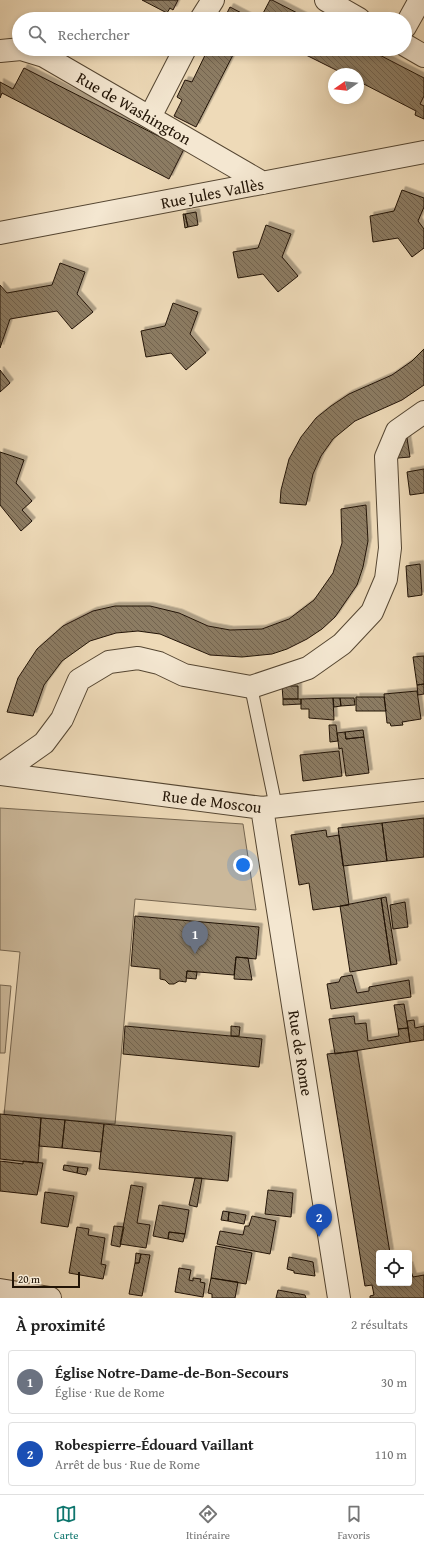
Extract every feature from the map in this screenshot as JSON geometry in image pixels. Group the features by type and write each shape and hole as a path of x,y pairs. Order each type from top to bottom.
{"street":[{"path":"205,12 213,0"},
{"path":"326,0 347,12"},
{"path":"412,14 420,0"},
{"path":"412,49 424,56"},
{"name":"Rue de Washington","path":"0,51 12,50"},
{"name":"Rue de Washington","path":"44,56 263,183"},
{"path":"150,117 181,56"},
{"name":"Rue Jules Vallès","path":"0,233 424,152"},
{"path":"0,774 44,743 62,718 79,680 110,662 138,658 159,662 184,675 252,687 308,668 342,644 372,612 386,579 390,548 386,457 397,431 424,412"},
{"name":"Rue de Moscou","path":"0,774 269,808 424,790"},
{"name":"Rue de Rome","path":"269,808 340,1298"},
{"path":"0,1290 50,1298"}],"lane":[{"path":"252,687 269,808"}],"shaded area":[{"path":"0,808 243,824 256,910 135,899 115,1124 4,1115 20,952 0,950"},
{"path":"0,985 11,986 5,1053 0,1053"}],"building":[{"path":"142,0 178,0 173,10 170,8 168,12"},
{"path":"270,0 272,0 295,12 264,12"},
{"path":"230,7 240,12 228,12"},
{"path":"205,56 232,56 196,127 174,116 182,100 177,97 185,80 192,82"},
{"path":"308,56 382,56 424,78 424,96 420,104 424,106 424,119 415,115 416,111 364,84 364,68 332,68"},
{"path":"24,68 184,149 169,179 2,93 0,98 0,82 13,89"},
{"path":"402,190 424,198 424,207 418,221 424,229 424,248 412,257 398,238 373,242 370,216 394,211"},
{"path":"196,212 198,225 188,227 185,214"},
{"path":"183,214 185,214 188,227 185,228"},
{"path":"266,225 291,234 282,257 298,276 278,292 263,274 238,278 233,252 258,248"},
{"path":"60,263 85,272 77,294 93,312 72,329 57,311 10,319 0,348 0,285 7,293 52,285"},
{"path":"173,303 198,312 190,334 206,353 186,370 171,353 146,357 141,331 165,326"},
{"path":"424,349 424,385 402,400 355,421 333,439 321,456 313,474 306,505 280,503 281,490 289,459 301,437 316,418 349,394 392,375 412,361"},
{"path":"0,370 10,383 0,392"},
{"path":"407,438 410,457 398,458 397,440"},
{"path":"0,452 24,460 16,483 32,501 22,510 32,521 21,531 0,505"},
{"path":"424,469 424,493 410,495 407,472"},
{"path":"366,505 368,541 363,567 357,585 335,617 322,629 307,639 287,649 272,654 242,657 210,655 160,634 138,631 116,633 90,641 62,661 44,685 33,716 7,712 18,678 37,649 63,626 93,611 115,606 150,606 179,613 208,626 230,630 262,629 289,619 314,600 333,573 342,543 341,509"},
{"path":"420,564 422,595 408,597 406,566"},
{"path":"424,656 424,684 417,685 413,657"},
{"path":"424,684 424,694 418,695 417,685"},
{"path":"282,686 298,686 298,699 283,699"},
{"path":"417,691 421,719 402,722 403,725 391,726 390,723 387,723 384,694"},
{"path":"356,697 384,697 386,711 356,711"},
{"path":"333,698 340,698 341,706 334,707"},
{"path":"333,698 334,720 309,718 309,709 301,709 301,699"},
{"path":"340,698 354,698 355,705 341,706"},
{"path":"283,699 301,699 301,704 283,705"},
{"path":"329,725 336,725 338,741 330,742"},
{"path":"363,730 364,737 346,739 345,732"},
{"path":"345,732 346,739 364,737 369,773 346,776 342,748 339,749 337,733"},
{"path":"339,751 342,776 303,781 300,755"},
{"path":"424,818 424,857 387,861 382,823"},
{"path":"382,823 387,861 343,866 338,828"},
{"path":"326,830 327,837 339,835 349,905 313,910 309,883 299,885 291,835"},
{"path":"386,897 397,964 391,965 381,898"},
{"path":"381,898 391,965 350,972 340,906"},
{"path":"405,902 408,927 393,929 390,905"},
{"path":"135,916 259,927 256,959 236,957 234,975 187,971 186,982 179,981 174,984 169,984 165,980 160,979 160,969 131,966"},
{"path":"236,957 248,958 252,980 234,979"},
{"path":"187,971 197,972 196,979 186,978"},
{"path":"352,975 357,993 369,991 369,987 409,980 411,997 331,1009 327,984 339,982 341,977"},
{"path":"404,1004 408,1028 398,1029 394,1005"},
{"path":"354,1016 355,1024 366,1023 368,1041 399,1036 398,1029 408,1028 410,1042 335,1054 329,1019"},
{"path":"414,1020 415,1028 424,1026 424,1040 410,1042 407,1021"},
{"path":"125,1026 262,1039 259,1067 123,1054"},
{"path":"231,1026 240,1027 239,1036 231,1036"},
{"path":"357,1051 390,1250 376,1250 376,1286 412,1286 412,1274 413,1277 424,1275 424,1298 370,1298 370,1296 374,1295 372,1285 365,1286 327,1054"},
{"path":"0,1114 41,1118 38,1163 0,1159"},
{"path":"41,1118 65,1120 62,1148 39,1146"},
{"path":"65,1120 104,1124 101,1152 62,1148"},
{"path":"104,1124 232,1136 228,1181 99,1169"},
{"path":"0,1161 23,1164 23,1161 43,1163 37,1195 0,1191"},
{"path":"64,1165 78,1167 77,1173 63,1170"},
{"path":"78,1167 88,1168 86,1175 77,1173"},
{"path":"195,1178 202,1178 197,1207 189,1205"},
{"path":"131,1185 143,1187 137,1223 150,1225 146,1248 120,1244"},
{"path":"268,1190 293,1193 291,1217 265,1214"},
{"path":"45,1192 74,1196 68,1227 41,1223"},
{"path":"159,1205 189,1210 185,1234 169,1232 168,1239 153,1236"},
{"path":"223,1211 229,1212 228,1221 221,1220"},
{"path":"229,1212 246,1215 244,1224 228,1221"},
{"path":"252,1216 276,1221 270,1254 217,1244 220,1231 243,1235 245,1226 249,1226"},
{"path":"114,1226 124,1227 120,1247 111,1245"},
{"path":"77,1227 89,1229 88,1235 105,1238 101,1264 106,1265 103,1279 69,1273"},
{"path":"169,1232 185,1234 183,1242 168,1239"},
{"path":"216,1246 252,1253 246,1284 211,1278"},
{"path":"136,1253 141,1254 139,1263 135,1263"},
{"path":"141,1254 150,1255 142,1296 129,1294 135,1263 139,1263"},
{"path":"289,1257 313,1262 315,1276 294,1273 294,1271 287,1269"},
{"path":"179,1268 191,1270 189,1280 193,1281 193,1278 201,1279 200,1282 205,1283 203,1297 175,1292"},
{"path":"211,1278 238,1282 235,1298 212,1298 212,1294 208,1293"},
{"path":"278,1290 305,1295 306,1298 276,1298"}],"place":[{"name":"Église Notre-Dame-de-Bon-Secours","path":"195,954"},
{"name":"Robespierre-Édouard Vaillant","path":"319,1237"}]}
